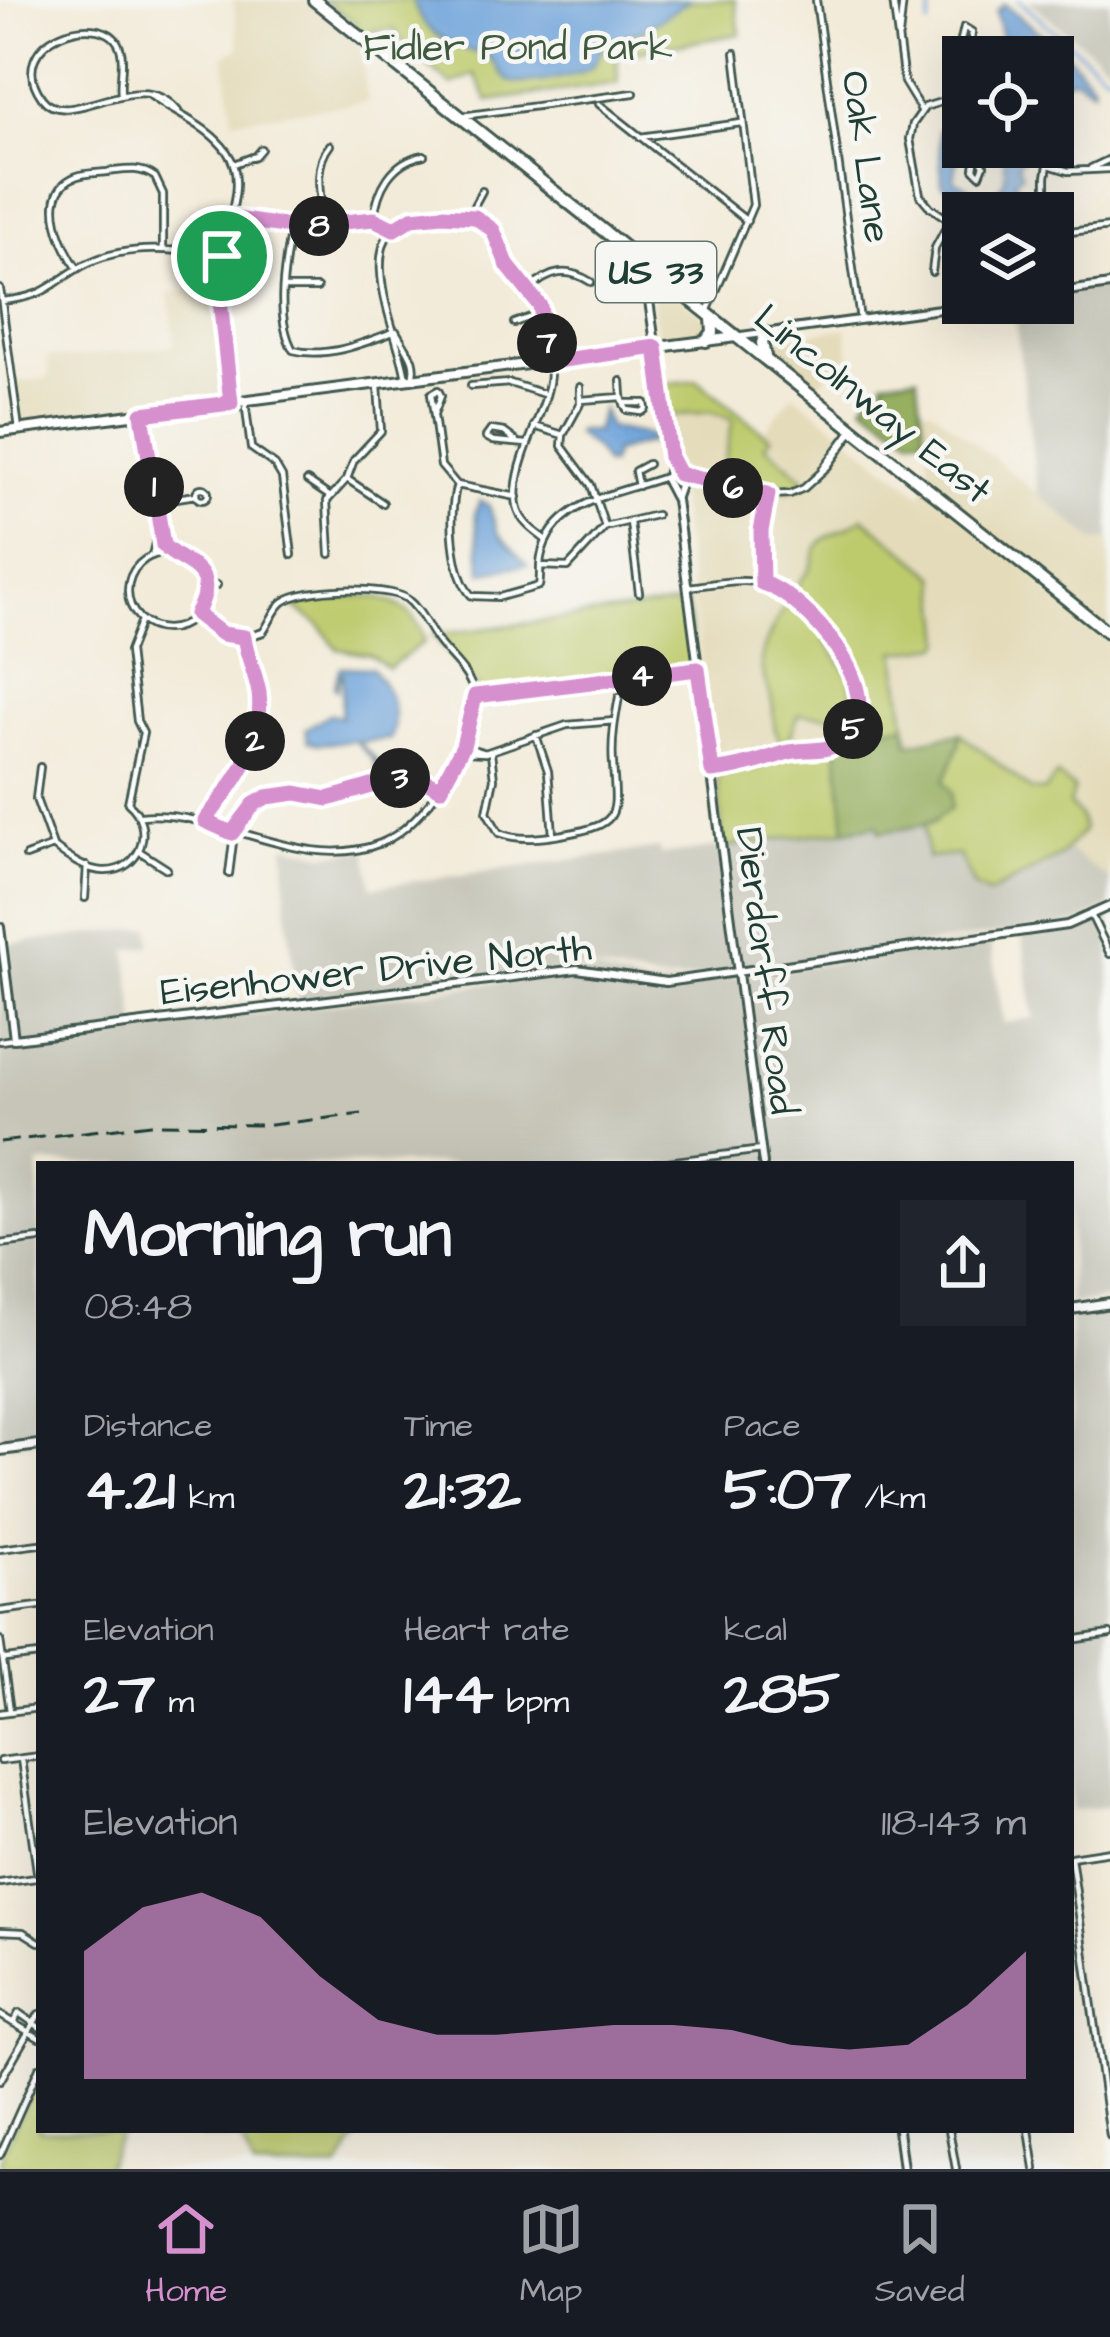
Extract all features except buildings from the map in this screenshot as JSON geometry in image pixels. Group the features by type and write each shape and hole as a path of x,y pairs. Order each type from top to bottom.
{"highway":[{"name":"Lincolnway East","path":"314,0 1110,634"},
{"path":"706,341 714,329 709,314"},
{"path":"766,333 762,344 766,360"}],"main road":[{"path":"0,432 737,337"},
{"path":"1074,1309 1110,1304"},
{"path":"0,1450 36,1445"}],"street":[{"name":"Oak Lane","path":"816,0 860,320"},
{"path":"892,0 904,82 921,110"},
{"path":"899,36 903,0"},
{"path":"121,94 120,46 110,33 94,28 46,41 34,62 41,97 57,108 82,107 121,94 151,96 219,143 234,164 236,182 222,256 220,300 231,403"},
{"path":"709,314 754,202 735,52"},
{"path":"462,116 634,93"},
{"path":"942,100 921,110 910,134 917,187 926,203 942,214"},
{"path":"599,104 747,221"},
{"path":"640,137 743,122"},
{"path":"324,225 320,170 322,154 330,146"},
{"path":"234,164 261,149"},
{"path":"374,219 390,174 403,162 424,155"},
{"path":"1086,170 1110,159"},
{"path":"1059,168 1110,169"},
{"path":"78,268 62,243 56,207 61,187 77,176 130,169 152,175 162,189 163,249"},
{"path":"470,215 482,191"},
{"path":"230,215 291,227 374,219 394,229"},
{"path":"411,380 405,374 381,275 383,251 394,229 412,218 470,215 489,226 508,266 530,289 542,313 550,375 527,444 517,497 523,520 546,540"},
{"path":"291,227 284,288 288,340 296,352 359,346 396,331"},
{"path":"1074,232 1110,227"},
{"path":"932,272 934,248 942,234"},
{"path":"2,302 40,294 78,268 112,255 163,249 222,256"},
{"path":"643,261 670,457 667,481"},
{"path":"530,289 546,276 562,272 590,282"},
{"path":"1074,290 1110,285"},
{"path":"284,288 317,289"},
{"path":"0,289 19,430"},
{"path":"737,337 942,309"},
{"path":"514,322 542,313"},
{"path":"580,400 623,400 621,381"},
{"path":"471,386 510,382 544,394"},
{"path":"330,554 325,510 354,460 381,431 378,385"},
{"path":"580,387 580,400 562,446 591,484 604,527"},
{"path":"245,401 251,448 275,465 282,477 292,555"},
{"path":"142,414 161,542 170,553 191,562 204,586 196,614 184,625 167,629 141,620 131,608 128,586 136,567 152,556 170,553"},
{"path":"434,414 441,466 458,485 517,497"},
{"path":"532,426 563,435"},
{"path":"458,485 451,518 462,584 466,591 488,598 536,590 546,540 569,513 597,499 680,480 768,494 796,492 828,466 854,429"},
{"path":"516,441 527,444"},
{"path":"670,457 680,480"},
{"path":"638,486 635,471 648,464"},
{"path":"347,479 383,503"},
{"path":"667,481 680,480"},
{"name":"Dierdorff Road","path":"676,500 680,480"},
{"path":"307,481 329,496"},
{"name":"Dierdorff Road","path":"667,481 676,500 764,1161"},
{"path":"762,583 761,531 768,494"},
{"path":"154,501 196,495"},
{"path":"152,556 157,539 154,501"},
{"path":"540,566 568,567 604,527 656,515"},
{"path":"630,522 639,593"},
{"path":"688,587 762,583 800,603 849,666 856,690 856,724 836,746 712,771"},
{"path":"204,586 217,585"},
{"path":"141,816 178,814 235,834 325,851 360,849 400,833 439,790 463,746 475,696 467,676 417,608 384,589 289,598 263,632 244,637 222,634 196,614"},
{"path":"40,767 36,799 52,847 100,871 117,869 139,851 141,816 128,802 143,733 137,721 129,651 141,620"},
{"path":"205,821 244,767 256,735 259,695 244,637"},
{"path":"475,696 698,669"},
{"path":"488,753 494,779 487,812 493,828 510,837 553,836 591,828 614,814 612,754 619,697"},
{"path":"463,746 477,756 573,724 615,721"},
{"path":"536,736 549,775 553,836"},
{"path":"230,874 235,834 251,808 272,796 296,793 328,799 405,776 439,790"},
{"path":"26,856 52,847"},
{"path":"139,851 167,869"},
{"path":"85,898 87,866"},
{"name":"Eisenhower Drive North","path":"0,1041 577,969 654,982 739,972 1050,928 1092,917 1110,906"},
{"path":"1092,917 1110,954"},
{"path":"0,927 14,1039"},
{"path":"676,1161 762,1150"},
{"path":"0,1244 36,1239"},
{"path":"0,1549 36,1544"},
{"path":"0,1611 36,1606"},
{"path":"1074,1640 1110,1634"},
{"path":"0,1640 10,1711"},
{"path":"2,1660 36,1655"},
{"path":"0,1713 36,1708"},
{"path":"0,1762 36,1756"},
{"path":"21,1759 36,1858"},
{"path":"1074,1857 1110,1851"},
{"path":"0,1882 36,1878"},
{"path":"1074,1878 1110,2136"},
{"path":"0,1931 23,1932 36,1940"},
{"path":"0,2081 27,2032 36,2025 19,2013 13,2023"},
{"path":"0,2015 36,2036"},
{"path":"0,2155 36,2075"},
{"path":"898,2133 903,2169"},
{"path":"950,2133 956,2169"},
{"path":"1029,2133 1035,2169"}],"shaded area":[{"path":"233,0 307,0 360,41 368,102 233,120 224,55 239,48"},
{"path":"1028,0 1110,0 1110,67"},
{"path":"648,272 716,326 719,333 659,343"},
{"path":"1110,285 1110,539 1095,541 1038,494 1016,324 1074,324 1074,290"},
{"path":"215,286 226,395 221,401 21,423 15,382 49,378 47,356 71,358 175,345 169,293"},
{"path":"846,328 850,357 839,359 818,386 768,347 772,339"},
{"path":"697,379 764,432 793,393 921,494 931,480 922,409 931,408 1095,540 1110,539 1110,880 1069,850 1083,831 1068,805 1074,789 1031,790 960,733 908,743 905,725 848,732 825,746 789,749 750,764 715,766 663,384"},
{"path":"879,825 880,832 924,826 928,858 959,854 967,877 990,894 1069,850 1110,880 1110,906 1077,923 666,982 589,969 298,1001 286,906 285,845 324,854 366,850 372,887 659,848 660,855"},
{"path":"1110,909 1110,1299 1074,1304 1074,1161 36,1161 36,1440 0,1445 0,941 8,944 150,927 151,946 127,950 137,1028 573,973 597,972 645,986 669,986 990,940 1004,1023 1034,1018 1022,935 1073,928"},
{"path":"1110,1311 1110,1806 1074,1811 1074,1316"}],"green space":[{"name":"Fidler Pond Park","path":"323,0 735,0 740,34 617,55 618,83 488,101 475,74 451,85 405,45 394,29 360,33 356,23"},
{"path":"917,376 925,436 911,437 863,404 884,388 884,380"},
{"path":"697,380 771,438 765,445 803,477 803,484 774,492 724,484 721,478 733,419 710,412 667,416 663,384"},
{"path":"863,517 937,577 944,641 940,646 896,652 906,725 855,731 859,692 843,656 827,637 850,677 854,717 799,714 789,740 782,744 775,731 762,654 820,544"},
{"path":"361,596 402,608 416,622 424,642 388,668 370,655 337,649 319,625 295,608"},
{"path":"687,603 695,665 482,693 433,635"},
{"path":"906,725 909,743 960,733 944,781 952,792 951,808 935,820 909,828 880,832 878,825 845,830 837,748 855,731"},
{"path":"960,733 1031,790 1044,791 1057,775 1074,789 1069,805 1083,826 1060,856 989,894 974,887 959,855 927,858 924,826 936,822"},
{"path":"837,748 846,830 724,847 717,775 789,755"},
{"path":"36,2080 36,2133 120,2133 104,2169 0,2169"},
{"path":"194,2133 360,2133 338,2169 253,2169 241,2138"}],"water":[{"path":"413,0 690,0 644,30 606,42 586,70 526,83 509,81 489,57 431,31"},
{"path":"1004,4 1044,36 1001,36 996,12"},
{"path":"1074,62 1093,89 1075,78"},
{"path":"939,130 942,168 956,168 954,180 979,192 953,192 942,184"},
{"path":"1004,168 1020,168 1022,175 1015,180 1018,192 997,192"},
{"path":"602,409 609,428 649,435 651,442 614,452 611,464 606,465 576,434 596,431"},
{"path":"480,501 489,506 498,533 527,565 482,572 475,514"},
{"path":"341,667 371,668 391,701 390,739 358,742 377,761 381,782 373,759 355,741 308,741 306,729 329,714 341,717 343,673 337,689 334,686"}],"waterway":[{"path":"1018,0 1110,74"},
{"path":"929,25 931,8"}],"railway":[{"path":"0,1142 151,1124 271,1125 362,1114"}],"route":[{"path":"470,215 489,226 508,266 540,306 549,362 656,347 675,468 680,475 697,480 768,494 761,531 762,583 800,603 849,666 858,707 852,732 836,746 712,771 698,669 475,696 463,746 440,789 405,776 328,799 296,793 263,798 232,833 205,821 253,748 259,720 258,688 244,637 222,634 196,614 204,594 200,574 191,562 163,545 142,414 231,403 221,320 222,256 229,218 291,227 374,219 394,229 412,218 470,215"}]}
